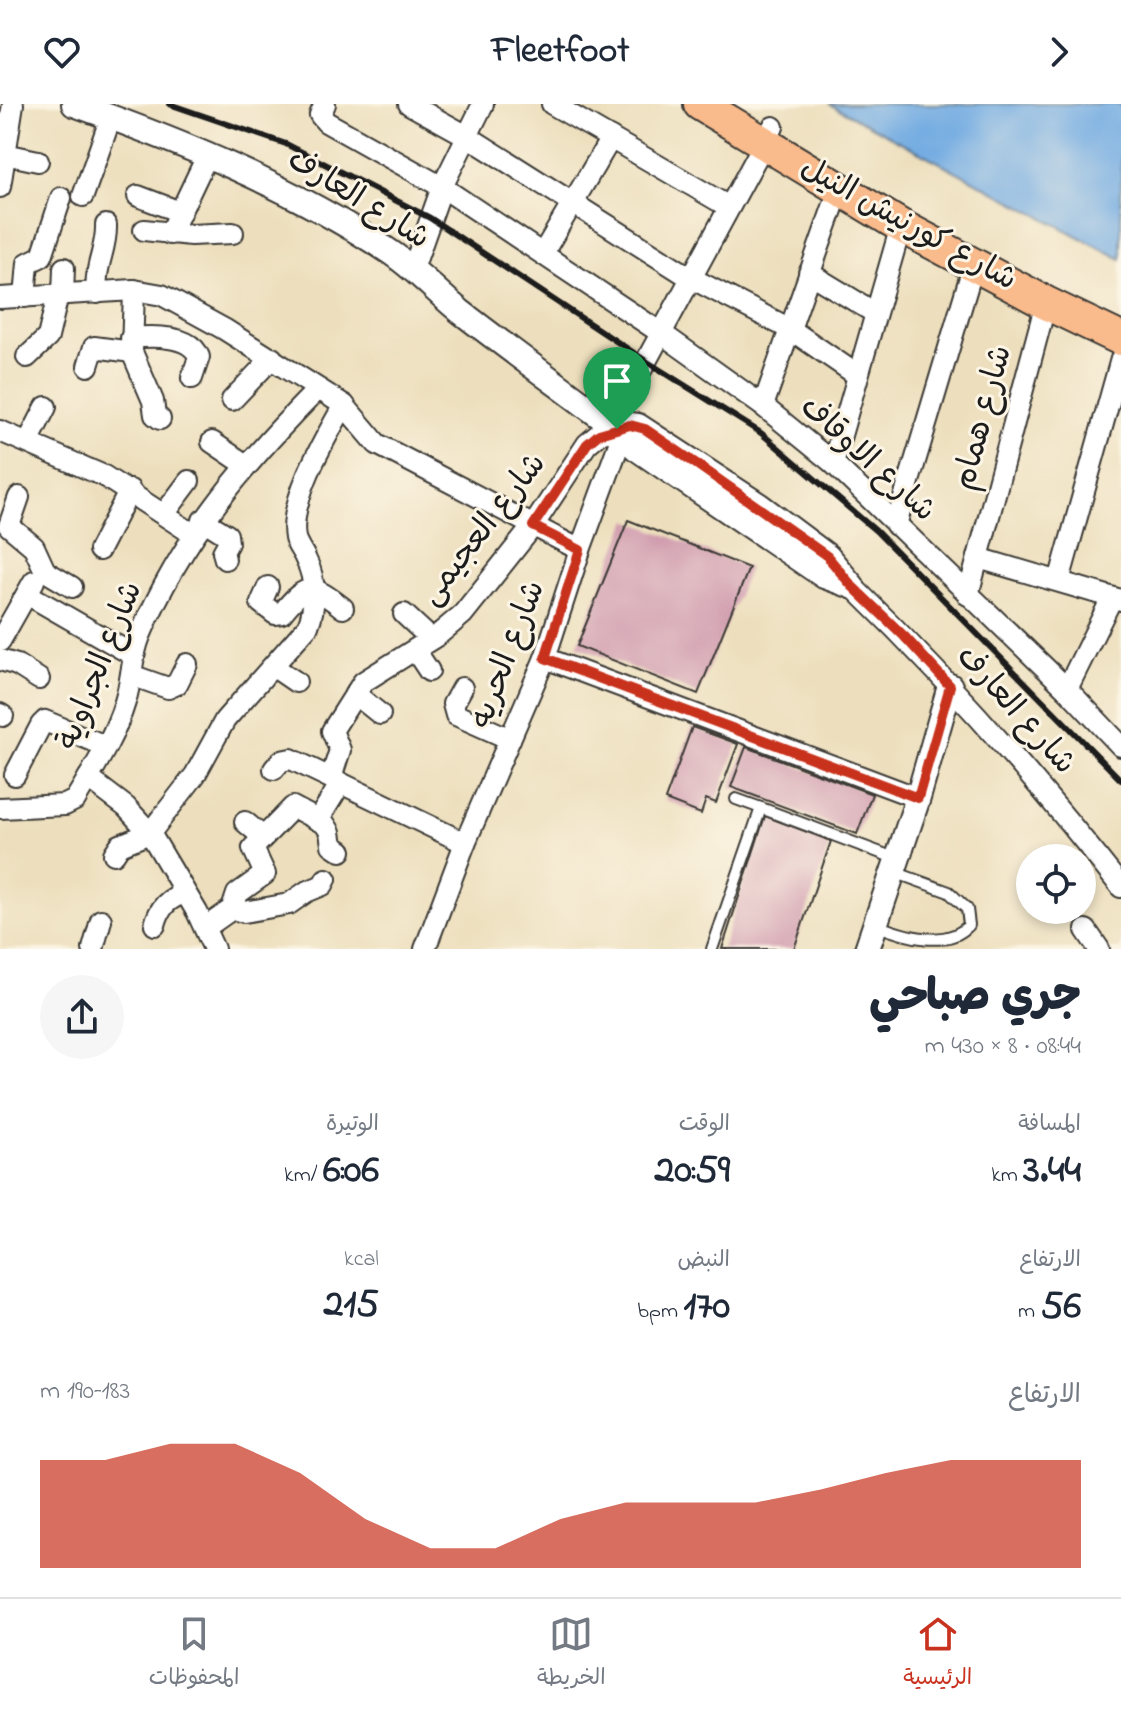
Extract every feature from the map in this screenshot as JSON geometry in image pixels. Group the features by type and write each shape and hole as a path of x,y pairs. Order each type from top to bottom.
{"main road":[{"name":"شارع كورنيش النيل","path":"700,104 769,135 1121,318"},
{"name":"شارع كورنيش النيل","path":"735,104 839,190 1046,303 1121,339"}],"street":[{"path":"0,187 13,104"},
{"name":"شارع العارف","path":"74,104 208,154 314,205 390,251 454,307 617,429 636,448 824,576 852,586 904,636 1052,799 1121,887"},
{"name":"شارع الاوقاف","path":"325,104 320,115 326,122 442,187 661,333 763,406 833,463 1067,689 1121,746"},
{"path":"409,104 467,136 691,278 790,329 857,375"},
{"path":"413,269 442,187 483,104"},
{"path":"552,104 729,207"},
{"path":"83,196 111,117"},
{"name":"شارع الحريه","path":"425,949 465,843 545,658 617,448 619,411 769,135"},
{"path":"543,253 611,138"},
{"path":"5,154 38,161"},
{"path":"170,234 208,154"},
{"path":"763,406 839,190"},
{"path":"138,196 180,212"},
{"path":"25,297 28,263 42,256 61,198"},
{"path":"97,293 95,278 106,225"},
{"path":"833,463 901,226"},
{"path":"144,230 170,234 233,233"},
{"path":"896,525 974,264"},
{"path":"27,357 48,337 61,295 64,268"},
{"path":"809,273 875,313"},
{"path":"0,298 134,290 148,291 174,300 344,405 377,444 580,550"},
{"path":"134,290 132,345 153,401 155,415 160,419"},
{"name":"شارع همام","path":"968,595 1046,303"},
{"path":"88,366 94,347 132,345 154,335 177,340 195,349 199,357 192,378"},
{"path":"232,400 272,358"},
{"path":"1059,581 1121,359"},
{"name":"شارع الجراوية","path":"0,808 71,803 105,746 125,701 132,665 170,573 198,527 246,465 318,389"},
{"path":"114,854 120,845 150,833 195,775 225,720 308,626 313,608 311,571 294,535 296,517 312,464 344,405"},
{"path":"28,442 46,407"},
{"name":"شارع العجيمى","path":"336,781 340,750 332,731 355,694 369,677 423,644 463,614 533,526 587,444 599,434 617,429"},
{"path":"2,435 72,460 130,490 165,513 227,535 228,543 223,552 225,559"},
{"path":"212,442 246,465"},
{"path":"165,513 189,481"},
{"path":"99,550 130,490"},
{"path":"19,497 9,526 34,547 49,575 72,587"},
{"path":"978,558 1117,599 1067,689"},
{"path":"2,634 42,567"},
{"path":"268,587 261,603 275,614 282,613 297,594 313,590 324,593 343,608"},
{"path":"27,594 168,688 177,684 187,664"},
{"path":"404,614 423,644 429,671"},
{"path":"545,658 918,798"},
{"path":"0,660 17,665 39,679"},
{"path":"274,667 296,682"},
{"path":"867,949 918,798 950,686"},
{"path":"462,688 453,704 456,715 510,739"},
{"path":"355,694 380,714"},
{"path":"15,775 43,722 105,746"},
{"path":"274,769 288,758 465,843"},
{"path":"88,778 126,807 150,833 214,949"},
{"path":"318,820 336,781"},
{"path":"205,928 232,909 237,894 265,874 253,848 293,807 328,827 332,845 341,851"},
{"path":"245,822 263,837"},
{"path":"232,909 244,912 289,904 306,892 317,889 326,879"},
{"path":"155,925 162,907 185,893"},
{"path":"93,949 101,920"},
{"path":"1086,930 1099,949"}],"lane":[{"path":"736,799 896,866 949,892 967,909 969,925 952,942 932,946 876,925"},
{"path":"712,949 761,808"}],"water":[{"path":"829,104 1121,104 1121,259"}],"building":[{"path":"628,520 749,568 698,694 577,646"},
{"path":"692,727 738,744 716,803 706,799 701,814 665,800"},
{"path":"746,747 872,794 857,834 731,787"},
{"path":"765,816 831,841 794,949 722,949"}],"railway":[{"path":"169,104 286,144 430,218 761,433 876,531 1121,780"}],"route":[{"path":"630,425 645,429 760,506 827,556 852,586 950,686 918,798 545,658 580,550 533,526 587,444 607,430 617,429 630,425"}]}
